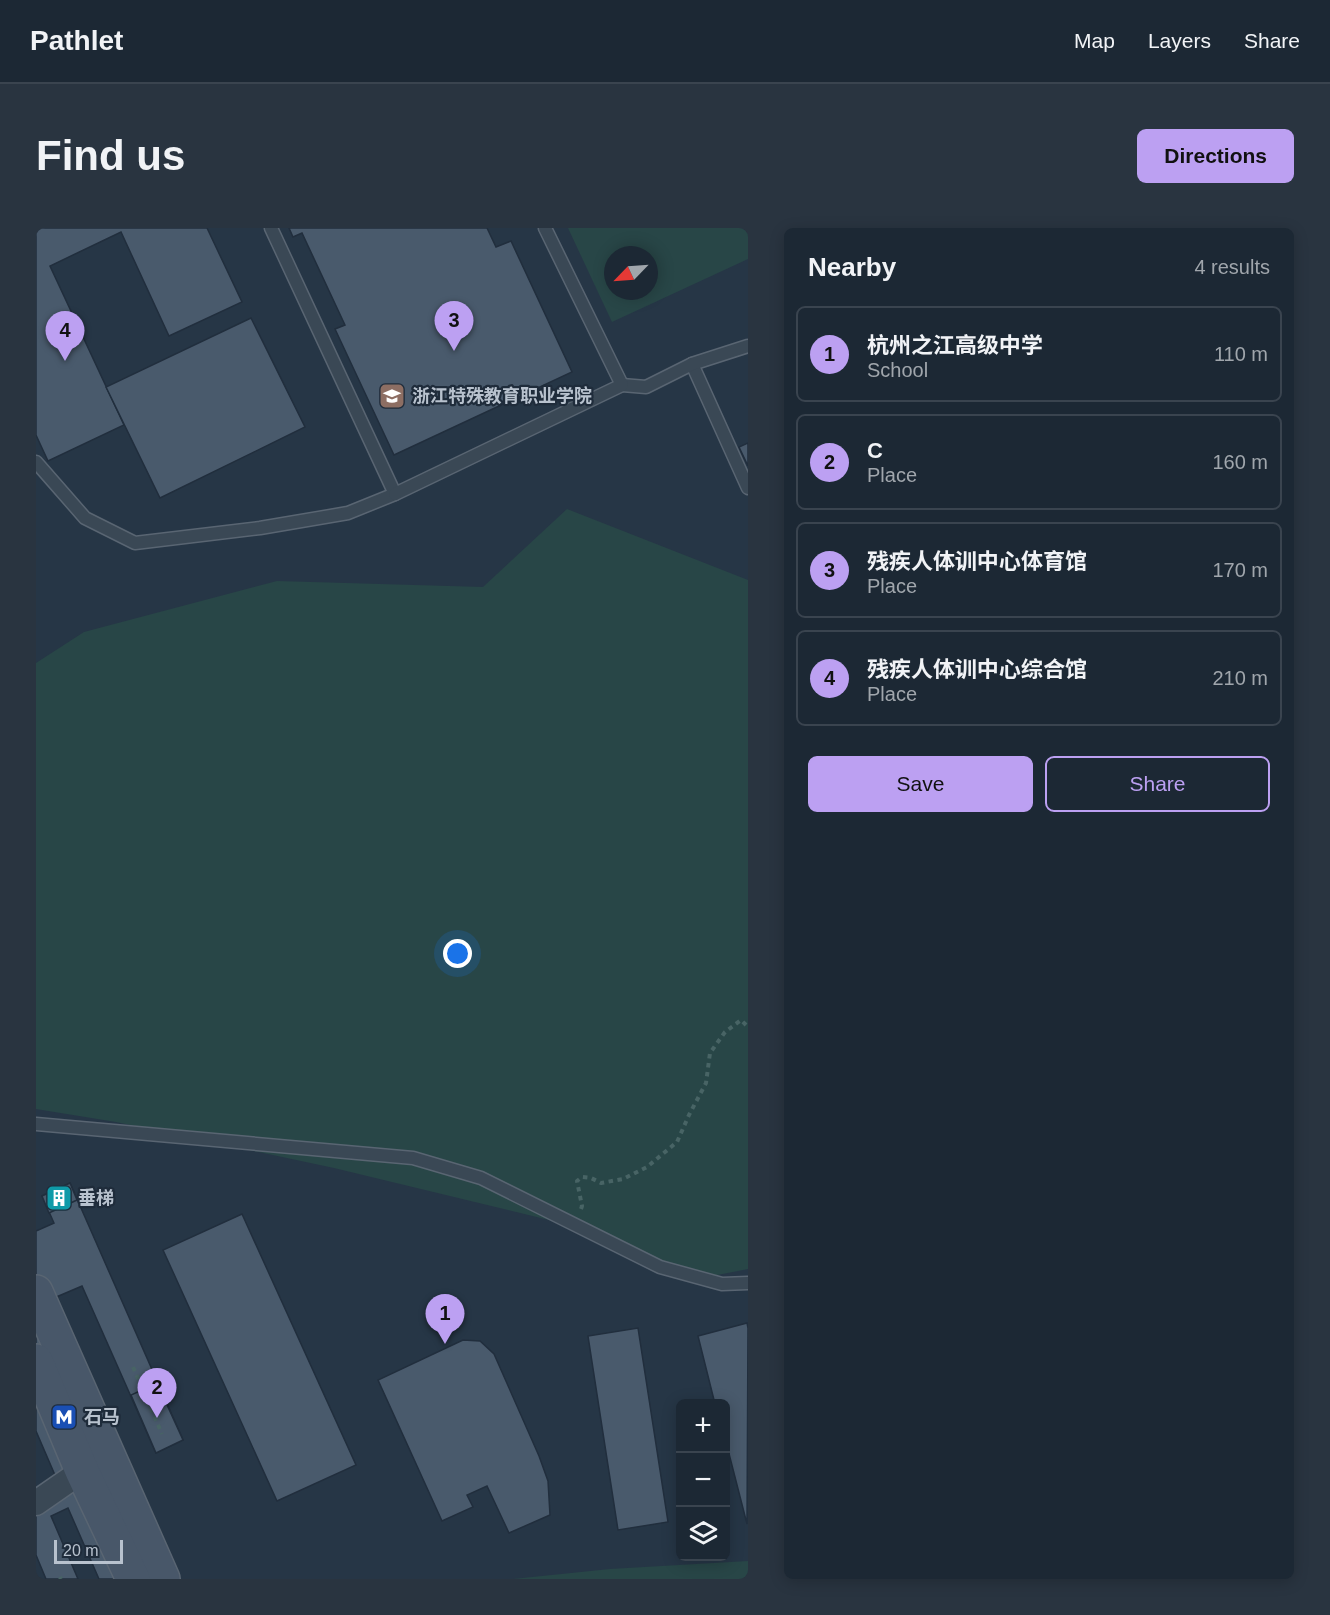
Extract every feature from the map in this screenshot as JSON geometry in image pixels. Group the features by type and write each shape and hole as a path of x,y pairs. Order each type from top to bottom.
{"main road":[{"path":"36,1292 163,1579"},
{"path":"36,1361 82,1471 133,1579"}],"street":[{"path":"36,1503 82,1471"}],"lane":[{"path":"271,228 395,494"},
{"path":"545,228 621,385"},
{"path":"36,462 85,518 135,543 260,528 348,513 395,494 621,385 646,387 692,364 748,346"},
{"path":"692,364 748,488"},
{"path":"36,1124 413,1158 481,1178 660,1268 722,1284 748,1283"}],"path":[{"path":"568,1221 578,1217 582,1206 577,1181 582,1176 601,1183 623,1179 647,1167 677,1142 706,1083 710,1053 725,1032 741,1020 748,1027"},
{"path":"133,1367 162,1434"}],"green space":[{"path":"568,228 748,228 748,259 612,322"},
{"path":"567,509 748,580 748,1269 697,1279 549,1220 334,1168 116,1122 36,1109 36,663 84,632 277,581 483,587"},
{"path":"748,1561 748,1579 513,1579 610,1569"}],"building":[{"path":"207,228 242,302 169,336 121,232 50,266 124,425 48,461 36,435 36,229"},
{"path":"289,228 487,228 496,247 511,241 572,372 394,455 335,329 345,325 302,233 293,237"},
{"path":"251,318 305,427 160,498 106,387"},
{"path":"748,443 748,466 739,447"},
{"name":"石马","path":"70,1183 183,1440 156,1453 82,1286 47,1301 166,1579 99,1579 68,1508 51,1516 78,1579 46,1579 36,1555 36,1492 58,1482 36,1431 36,1231 54,1223 42,1196"},
{"name":"垂梯","path":"70,1183 77,1200 49,1213 42,1196"},
{"path":"242,1214 356,1465 277,1501 163,1250"},
{"path":"747,1323 747,1524 730,1458 730,1399 714,1399 698,1336"},
{"path":"638,1328 668,1522 618,1530 588,1336"},
{"path":"463,1340 480,1341 494,1354 548,1481 550,1515 509,1533 487,1486 467,1495 473,1507 442,1521 378,1380"},
{"path":"157,1383 183,1440 156,1453 131,1395"}],"place":[{"name":"残疾人体训中心体育馆","path":"454,351"},
{"name":"残疾人体训中心综合馆","path":"65,361"},
{"name":"浙江特殊教育职业学院","path":"392,396"},
{"name":"垂梯","path":"59,1198"},
{"name":"杭州之江高级中学","path":"445,1344"},
{"name":"石马","path":"64,1417"},
{"name":"C","path":"157,1418"}]}
